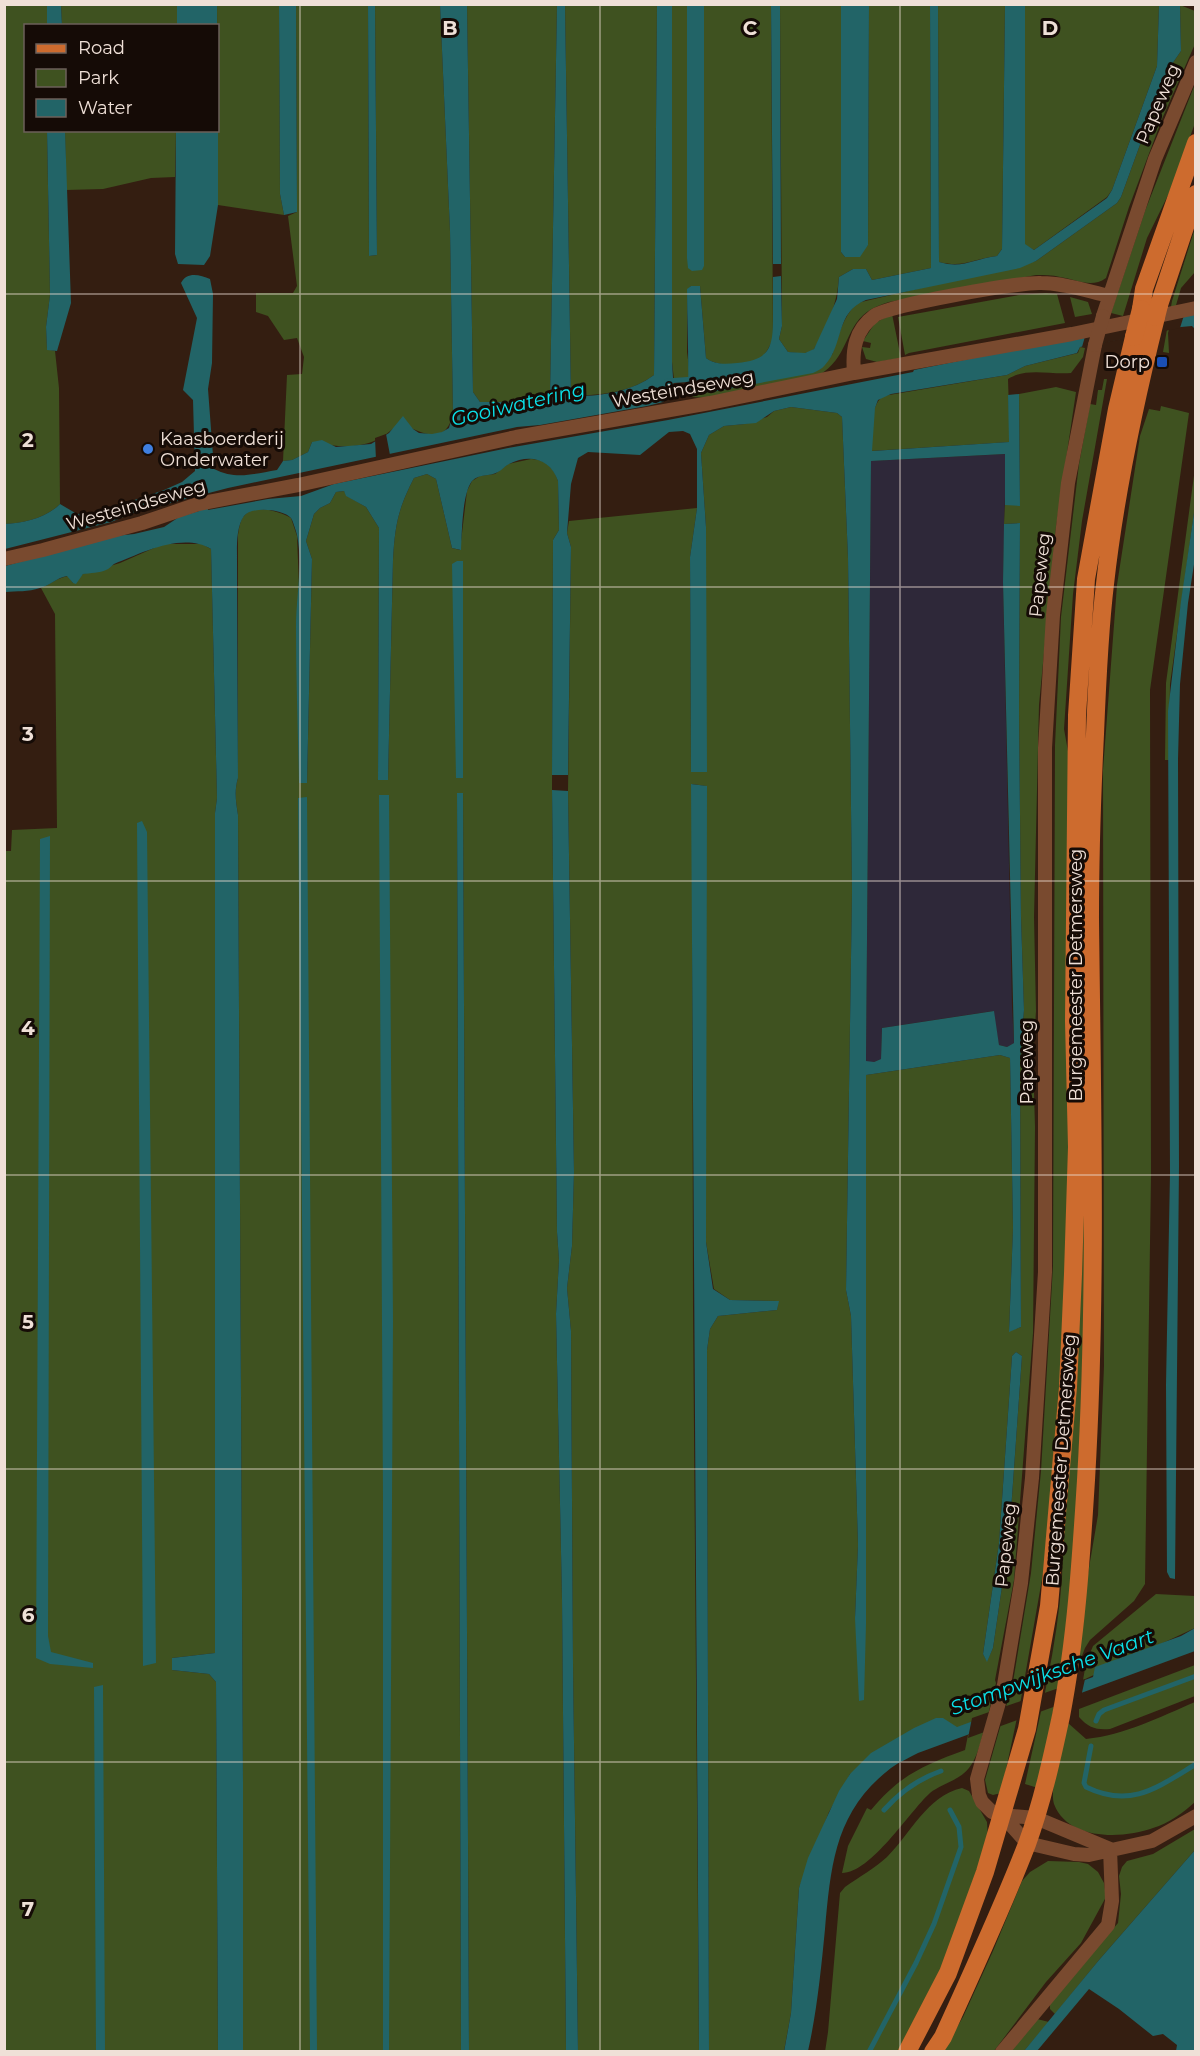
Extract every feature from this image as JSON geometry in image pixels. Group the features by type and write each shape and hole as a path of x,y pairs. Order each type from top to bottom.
{"main road":[{"name":"Burgemeester Detmersweg","path":"1150,307 1144,289 1196,142"},
{"name":"Burgemeester Detmersweg","path":"907,2052 948,1973 968,1923 1027,1729 1049,1606 1068,1387 1077,1147 1074,1021 1077,715 1086,579 1117,409 1143,335 1150,307 1196,194"},
{"name":"Burgemeester Detmersweg","path":"933,2052 943,2037 1028,1843 1061,1717 1066,1685 1082,1553 1091,1393 1093,1252 1090,914 1097,693 1104,586 1143,335"}],"street":[{"name":"Papeweg","path":"1002,1815 986,1807 978,1795 977,1779 998,1709 1021,1583 1032,1478 1045,1272 1046,748 1053,615 1068,483 1095,345 1155,159 1196,62"},
{"path":"854,373 856,339 861,329 883,310 928,300 1039,282 1059,284 1109,296"},
{"name":"Westeindseweg","path":"4,559 142,523 202,504 516,437 710,403 854,373 1072,334 1196,308"},
{"path":"1002,1815 1036,1818 1110,1849"},
{"path":"1002,1815 1028,1843 1074,1854 1089,1855 1152,1841 1196,1816"},
{"path":"1002,2052 1108,1925 1112,1900 1110,1849"}],"shaded area":[{"path":"1006,454 1003,582 1014,1043 1007,1047 999,1045 993,1011 882,1028 881,1059 866,1062 871,461"}],"green space":[{"path":"4,5 47,5 47,24 24,24 24,132 47,132 50,295 46,327 47,349 55,351 59,388 60,504 34,519 5,524"},
{"path":"61,5 177,5 177,24 62,24"},
{"path":"217,5 279,5 280,194 284,215 218,205 219,24 217,24"},
{"path":"296,5 368,5 369,256 377,255 375,5 440,5 450,231 453,413 450,424 445,431 439,434 424,433 399,423 389,432 369,443 337,446 312,442 308,452 292,460 283,461 287,375 302,374 304,357 297,338 284,340 268,316 256,312 256,293 293,293 297,286 288,216 297,212"},
{"path":"467,5 557,5 550,395 507,402 480,402 473,392"},
{"path":"565,5 657,5 654,375 625,389 604,394 571,396"},
{"path":"672,5 687,5 688,268 704,266 704,5 771,5 773,339 763,356 750,362 734,365 718,363 706,358 700,286 691,286 687,290 687,352 690,375 689,378 674,379 672,362"},
{"path":"780,5 841,5 841,252 845,257 868,245 869,5 930,5 931,268 872,280 866,269 853,269 839,277 834,306 824,332 814,349 802,353 788,352 779,339 782,326"},
{"path":"938,5 1005,5 1002,249 997,256 962,264 939,262"},
{"path":"1025,5 1159,5 1157,66 1112,190 1107,197 1034,250 1025,245"},
{"path":"1180,5 1195,11 1195,44 1162,119 1129,207 1106,278 1089,283 1036,275 889,302 872,309 860,319 836,360 818,376 705,398 693,397 688,393 712,392 832,355 845,321 857,303 1036,261 1117,203 1141,142 1146,120 1172,64 1181,51"},
{"path":"1195,84 1195,123 1172,187 1147,238 1123,316 1111,313 1145,211"},
{"path":"65,132 176,132 175,177 151,178 103,189 66,190"},
{"path":"1195,228 1195,272 1181,288 1168,333 1169,353 1163,352 1172,301"},
{"path":"1057,294 1065,323 905,355 898,317 1019,295"},
{"path":"1070,297 1088,302 1092,314 1075,317"},
{"path":"892,314 901,358 877,362 866,359 862,347 870,348 871,343 863,341 875,323"},
{"path":"1080,347 1085,348 1083,357 1071,373 1031,372 1008,379 1010,442 871,451 873,414 883,396 1007,375 1025,366 1078,353"},
{"path":"1104,379 1107,379 1082,521 1073,594 1064,729 1071,768 1069,1129 1064,1373 1045,1562 1021,1699 1001,1793 993,1795 988,1793 985,1780 1013,1682 1031,1573 1041,1471 1053,1266 1055,745 1061,617 1079,464 1090,404 1096,405 1098,390 1102,390"},
{"path":"1056,387 1076,392 1056,527 1039,705 1034,917 1036,1011 1033,1058 1035,1127 1033,1333 1014,1580 996,1683 988,1715 850,1774 829,1812 799,1888 791,2013 784,2051 709,2051 707,1350 710,1329 718,1316 777,1310 778,1301 730,1300 714,1289 706,1242 706,786 692,784 693,1306 699,2051 578,2051 571,1331 567,1288 572,1246 574,1172 568,791 571,547 567,533 569,521 697,508 690,557 691,771 706,772 706,527 701,453 709,435 724,426 745,424 767,417 774,411 791,407 837,413 842,417 848,558 852,891 846,1290 851,1316 858,1545 855,1618 865,1623 866,1075 1000,1055 1010,1058 1013,1228 1009,1331 1021,1327 1020,1062 1024,1010 1019,711 1020,523 1004,524 1005,505 1020,505 1019,394","holes":["1016,1352 1022,1356 1009,1539 993,1648 987,1661 983,1654 999,1543 1012,1356"]},
{"path":"1161,406 1189,413 1150,690 1151,1176 1145,1584 1134,1601 1090,1640 1074,1677 1083,1603 1098,1515 1104,1366 1103,770 1117,585 1140,436 1149,409 1160,411"},
{"path":"531,459 548,465 558,481 559,530 553,540 552,790 559,1260 556,1314 562,1599 566,2051 469,2051 463,793 457,793 461,2051 243,2051 238,815 236,801 238,778 238,535 244,516 248,512 260,509 281,513 291,518 297,536 307,783 312,559 306,541 314,514 330,503 336,492 344,491 347,496 366,507 379,528 378,780 388,780 393,560 398,517 409,489 414,478 427,474 436,479 452,548 460,550 467,491 472,481 480,476 495,474 508,464"},
{"path":"1195,468 1195,506 1170,684 1169,760 1165,760 1166,683"},
{"path":"163,544 202,544 211,549 217,798 215,813 215,1653 172,1658 172,1670 209,1674 216,1682 218,2051 5,2051 4,851 11,851 12,830 57,828 55,614 41,588 68,576 73,583 83,574 120,563"},
{"path":"1084,844 1085,1398 1068,1636 1038,1788 1025,1784 1052,1656 1062,1578"},
{"path":"1156,1594 1195,1596 1195,1628 1083,1680 1086,1663 1093,1646"},
{"path":"1195,1665 1195,1696 1110,1729 1093,1728 1079,1717 1079,1709"},
{"path":"1195,1702 1195,1802 1176,1817 1159,1826 1127,1834 1112,1835 1084,1831 1071,1825 1061,1816 1054,1804 1053,1787 1068,1723 1086,1739 1100,1737 1142,1725"},
{"path":"984,1729 976,1755 965,1772 930,1793 877,1853 865,1863 842,1873 848,1846 867,1808 871,1810 892,1788 913,1772 965,1750 968,1735"},
{"path":"962,1788 969,1791 987,1822 988,1840 955,1936 928,1998 898,2051 825,2052 840,1893 887,1857 929,1807 950,1792"},
{"path":"1195,1829 1195,1850 1055,2014 1050,2009 1050,2003 1118,1923 1121,1894 1119,1876 1122,1867 1127,1861 1153,1854"},
{"path":"1048,1861 1088,1864 1098,1872 1104,1883 1106,1897 1081,1943 1046,1982 994,2051 942,2052 963,2017 1022,1881 1030,1872"},
{"path":"1037,2019 1049,2022 1024,2051 1008,2052"}],"water":[{"path":"47,5 61,5 62,24 47,24"},
{"path":"177,5 217,5 217,24 177,24"},
{"path":"279,5 296,5 297,212 284,215 280,194"},
{"path":"368,5 375,5 377,255 369,256"},
{"path":"440,5 467,5 473,392 480,402 507,402 550,395 557,5 565,5 571,396 593,396 614,392 635,386 654,375 657,5 672,5 672,362 674,393 663,402 647,406 517,427 228,488 205,494 208,510 268,499 301,496 334,484 508,448 668,420 913,372 1195,313 1195,329 1192,326 1181,327 1080,347 1077,353 1025,366 1007,375 891,394 878,400 875,408 872,451 1009,442 1008,395 1019,394 1020,506 1005,505 1005,454 871,461 866,1061 874,1062 881,1059 882,1028 994,1011 999,1045 1007,1047 1014,1043 1003,582 1004,524 1020,523 1019,711 1024,1010 1020,1062 1021,1327 1009,1332 1013,1228 1010,1058 1000,1055 866,1075 864,1700 859,1701 855,1618 858,1545 851,1316 846,1290 852,891 848,558 842,417 837,413 791,407 774,411 756,423 724,426 709,435 701,453 706,527 707,772 691,772 690,557 697,508 697,449 690,434 683,431 669,432 640,455 588,452 578,458 571,484 567,533 571,547 568,775 552,775 553,540 559,530 558,481 545,463 525,459 472,481 464,504 461,550 452,548 436,479 427,474 414,478 401,508 394,548 388,780 378,780 379,528 366,507 346,496 344,491 336,492 330,503 314,514 306,541 312,559 307,783 299,783 296,627 299,546 297,535 291,518 281,512 253,511 244,516 241,521 237,549 238,778 236,801 238,815 243,2051 218,2051 216,1682 209,1674 172,1670 172,1658 215,1653 215,813 217,798 211,549 200,544 175,543 149,550 114,564 104,571 83,574 76,584 67,576 44,587 27,591 5,592 5,566 115,536 164,527 179,517 199,511 197,496 133,513 111,522 5,549 4,524 34,519 60,504 77,514 99,512 164,490 182,482 195,471 193,400 183,390 197,318 181,283 190,275 210,279 213,294 212,363 208,389 214,469 237,475 277,470 283,461 292,460 308,452 312,442 322,440 336,447 371,444 389,433 403,416 419,433 432,434 449,428 453,413 450,231"},
{"path":"687,5 704,5 704,266 702,270 692,271 688,268 687,258"},
{"path":"771,5 780,5 781,264 773,264"},
{"path":"841,5 869,5 868,245 860,257 845,257 841,252"},
{"path":"930,5 938,5 939,262 955,264 997,256 1002,249 1005,5 1025,5 1025,244 1034,250 1107,198 1112,190 1157,66 1159,5 1180,5 1181,51 1172,64 1146,120 1141,142 1121,197 1117,203 1036,261 1020,268 866,300 856,305 844,321 831,357 822,368 813,373 712,392 688,393 687,289 691,286 700,286 706,358 725,364 749,361 764,354 768,349 773,326 773,277 781,276 782,326 779,339 788,352 805,353 814,349 837,299 839,277 853,269 866,269 872,280 931,268"},
{"path":"47,132 65,132 71,303 57,351 47,350 46,327 50,295"},
{"path":"176,132 218,132 218,205 210,256 204,265 178,264 175,254"},
{"path":"1195,506 1195,558 1180,684 1178,759 1179,1166 1175,1579 1170,1578 1167,1572 1166,1385 1170,1173 1168,711"},
{"path":"463,561 463,778 456,778 452,564"},
{"path":"691,784 707,786 706,1242 713,1289 730,1300 779,1301 777,1310 718,1316 710,1329 707,1350 709,2052 699,2051"},
{"path":"552,790 568,791 574,1172 572,1246 567,1288 571,1331 578,2052 566,2051 562,1599 556,1314 559,1260"},
{"path":"457,793 463,793 469,2052 461,2051"},
{"path":"379,795 389,795 393,1321 389,2052 383,2051"},
{"path":"307,797 317,2052 310,2051 298,798"},
{"path":"142,821 147,832 156,1663 143,1666 137,823"},
{"path":"50,836 48,1636 51,1652 93,1663 93,1668 50,1664 36,1658 40,839"},
{"path":"1016,1352 1022,1356 1009,1539 993,1648 987,1662 983,1654 999,1543 1012,1356"},
{"path":"1195,1628 1195,1651 918,1753 894,1766 872,1785 858,1802 839,1840 830,1882 814,2021 808,2051 784,2052 791,2013 799,1888 808,1858 839,1791 850,1774 871,1753 936,1718 943,1718 957,1727 1093,1677 1095,1667 1181,1636"},
{"path":"103,1685 105,2051 96,2052 94,1687"},
{"path":"1195,1850 1195,2051 1176,2051 1177,2045 1163,2034 1153,2036 1089,1989 1037,2051 1024,2051 1099,1960"}],"pier":[{"path":"1185,312 1180,328 1082,347 1086,333"},
{"path":"386,434 390,455 393,457 376,460 375,438"},
{"path":"1085,1679 1081,1697 968,1738 972,1718"}],"waterway":[{"name":"Gooiwatering","path":"667,381 694,379"},
{"path":"1096,1721 1104,1710 1196,1676"},
{"path":"1091,1746 1084,1783 1086,1787 1117,1796 1144,1792 1196,1764"},
{"path":"884,1810 910,1787 941,1771"},
{"path":"869,2052 934,1924 961,1847 959,1827 950,1810"}],"place":[{"name":"Dorp","path":"1162,362"},
{"name":"Kaasboerderij Onderwater","path":"148,449"}],"water label":[{"name":"Stompwijksche Vaart","path":"1052,1672"}]}
